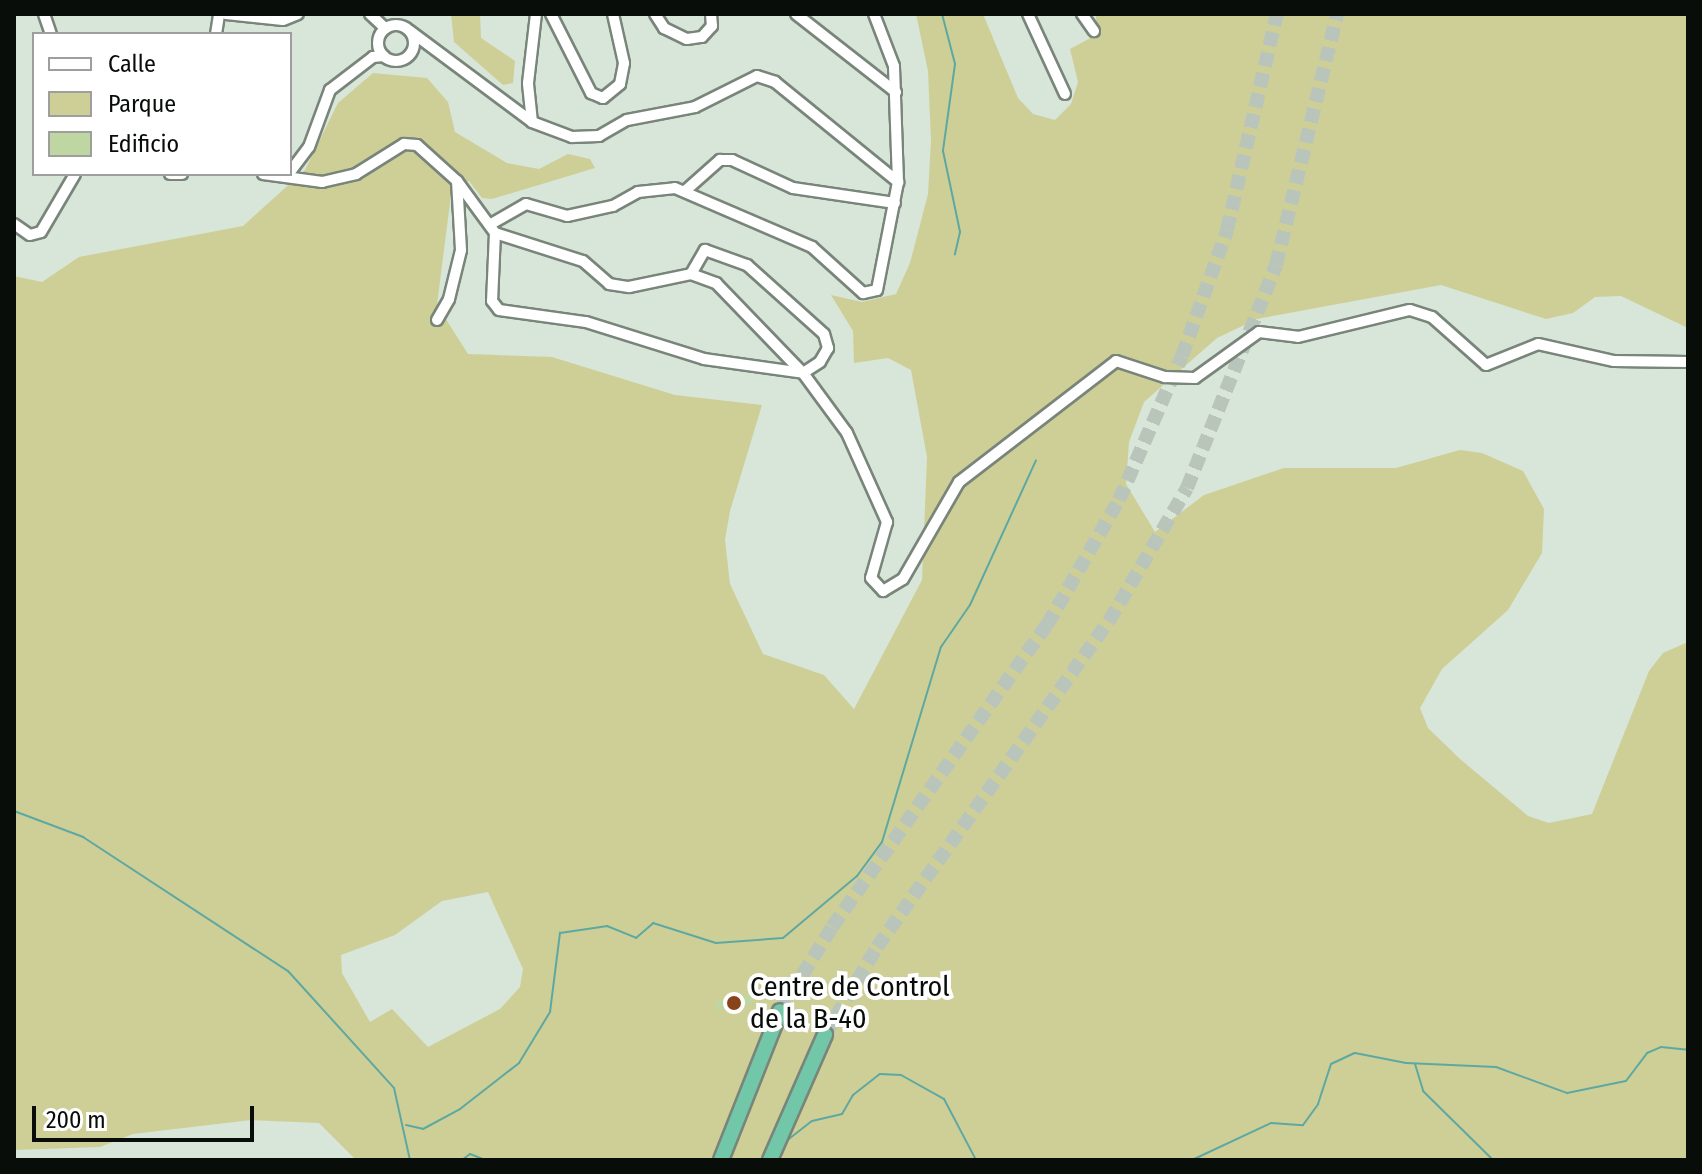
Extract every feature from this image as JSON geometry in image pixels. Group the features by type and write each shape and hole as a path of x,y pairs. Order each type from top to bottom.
{"highway":[{"path":"721,1160 731,1128 780,1011"},
{"path":"770,1160 825,1035"}],"street":[{"path":"226,14 283,20 298,14"},
{"path":"370,14 385,28"},
{"path":"532,122 528,83 536,14"},
{"path":"551,14 591,93 603,98 620,84 624,63 613,14"},
{"path":"655,14 664,28 687,39 702,37 712,26 711,14"},
{"path":"796,14 896,92"},
{"path":"493,229 526,204 567,216 613,206 638,192 685,191 723,214 812,247 863,293 877,290 898,182 896,92 874,14"},
{"path":"1028,14 1065,94"},
{"path":"1082,14 1094,31"},
{"path":"385,28 401,25 532,122 553,134 599,136 627,120 695,107 757,76 775,82 898,182"},
{"path":"384,56 378,42 385,28"},
{"path":"292,169 309,147 330,90 373,57 384,56 395,61 411,53 410,31"},
{"path":"292,176 322,182 356,174 404,144 426,149 457,181 493,229 583,261 609,284 629,287 691,274 743,304 803,373 847,433 881,508 887,535 871,578 883,591 903,579 959,482 1116,361 1165,377 1195,378 1259,332 1298,337 1410,310 1432,317 1486,365 1538,344 1614,361 1688,362"},
{"path":"685,191 720,160 732,160 793,188 895,203"},
{"path":"14,224 30,235 41,232 74,176"},
{"path":"437,320 449,299 461,250 457,181"},
{"path":"493,229 492,301 499,310 586,322 704,359 803,373 820,362 828,348 824,334 758,275 725,253 705,250 691,274"}],"green space":[{"path":"451,14 480,14 481,38 515,61 513,83 503,85 454,42"},
{"path":"916,14 983,14 1018,98 1033,114 1055,120 1071,104 1078,82 1070,49 1096,35 1096,14 1688,14 1688,328 1621,296 1595,297 1573,313 1546,319 1441,285 1257,319 1217,338 1144,402 1129,442 1126,484 1155,532 1204,495 1284,468 1396,468 1460,450 1482,453 1523,471 1544,509 1542,553 1508,610 1442,669 1420,708 1428,728 1460,759 1528,816 1549,823 1592,814 1649,671 1663,653 1688,642 1688,1160 356,1160 319,1123 251,1120 133,1134 100,1147 14,1150 14,276 42,282 79,257 243,226 305,170 338,103 373,73 427,78 448,102 455,132 507,163 539,169 568,154 590,159 595,168 492,199 482,198 469,181 452,187 437,305 468,354 552,357 675,395 762,405 730,511 725,540 730,584 763,654 824,675 854,709 922,580 927,457 911,370 888,358 854,363 853,331 831,295 862,302 896,294 910,263 928,194 931,141 928,71","holes":["488,892 523,969 520,987 500,1009 428,1047 392,1009 370,1022 342,973 341,955 395,935 442,901"]}],"building":[{"name":"Centre de Control de la B-40","path":"751,994 753,1004 718,1011 716,1001"}],"waterway":[{"path":"942,14 955,64 943,151 960,232 955,254"},
{"path":"406,1125 423,1129 460,1109 519,1063 550,1012 560,933 607,926 636,938 653,923 716,943 783,938 857,876 882,842 941,647 970,605 1036,460"},
{"path":"14,811 83,837 288,971 394,1088 410,1160"},
{"path":"1192,1160 1271,1123 1303,1125 1318,1104 1331,1064 1355,1053 1406,1063 1496,1067 1567,1093 1626,1081 1647,1053 1661,1047 1688,1050"},
{"path":"1415,1064 1423,1091 1493,1160"},
{"path":"785,1142 812,1121 842,1114 853,1095 880,1074 901,1075 944,1099 976,1160"},
{"path":"462,1160 470,1154 486,1160"}],"tunnel":[{"path":"780,1011 832,927 1047,625 1119,500 1182,356 1227,230 1277,14"},
{"path":"825,1035 877,947 1109,621 1187,488 1276,265 1337,14"}],"place":[{"name":"Centre de Control de la B-40","path":"734,1003"}]}
